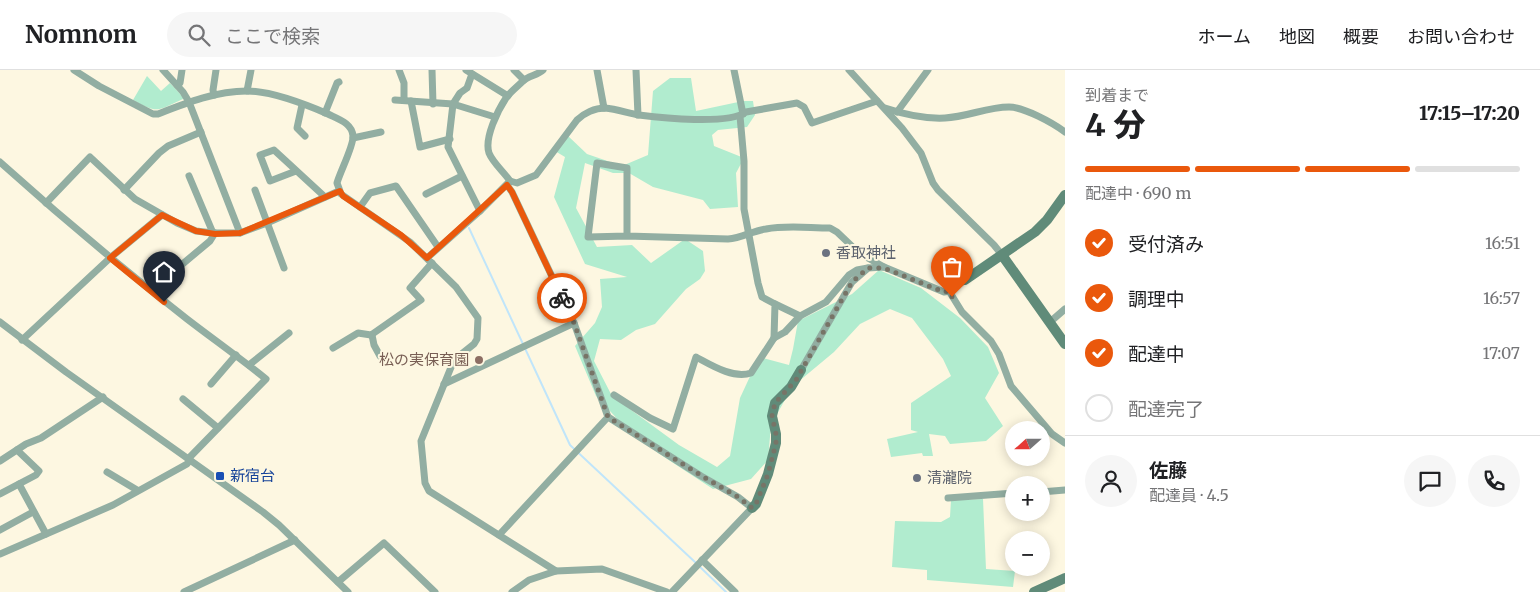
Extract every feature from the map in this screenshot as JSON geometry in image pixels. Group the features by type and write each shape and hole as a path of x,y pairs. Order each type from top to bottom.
{"street":[{"path":"75,70 153,114 214,95 247,91 281,98 325,113 346,123 351,128 353,138 337,183 343,196 401,235 429,260 456,287 478,318 477,339 474,344 454,360 421,441 425,483 431,494 556,571"},
{"path":"163,70 189,102 240,233"},
{"path":"177,85 180,83 182,70"},
{"path":"214,95 212,90 216,70"},
{"path":"247,91 250,70"},
{"path":"398,70 404,83 420,147 450,139"},
{"path":"432,70 433,104"},
{"path":"514,70 524,80"},
{"path":"543,70 524,80 508,96 495,117 488,145 489,151 509,183 574,323 608,417 738,497 752,508"},
{"path":"597,70 604,108"},
{"path":"636,70 638,115"},
{"path":"734,70 742,115 743,195 746,227 758,283 762,297 800,316"},
{"path":"849,70 921,152 933,183 938,190 994,245 1065,344"},
{"path":"897,112 928,70"},
{"path":"480,211 448,147 453,104 460,93 467,88 469,72 508,96"},
{"path":"325,113 339,82"},
{"path":"395,100 453,104 495,117"},
{"path":"509,183 517,184 536,175 582,115 604,108 638,115 700,120 742,115 746,112 797,104 804,107 812,123 878,101"},
{"path":"302,105 298,128 306,136"},
{"path":"884,108 897,112 943,118 1011,107 1039,116 1065,132"},
{"path":"124,190 168,146 201,132"},
{"path":"353,138 381,132"},
{"path":"296,171 270,181 260,155 274,150 325,197"},
{"path":"46,203 90,157 135,200 196,231 240,233 340,191"},
{"path":"0,162 110,258 266,379 189,459 187,464 105,509 0,554"},
{"path":"627,236 627,168 597,163 588,237 627,236 728,239 740,238 751,232 768,228 830,228 837,232 859,253 884,268 944,292 965,280 1035,232 1047,220 1065,195"},
{"path":"189,176 214,233"},
{"path":"426,194 462,176"},
{"path":"333,348 358,332 372,334 421,300 410,288 438,247 509,183"},
{"path":"360,206 370,193 396,186 438,247"},
{"path":"255,190 284,268"},
{"path":"22,340 110,258 162,215"},
{"path":"167,277 210,241 214,233"},
{"path":"672,592 756,504 768,474 776,443 772,416 775,403 791,387 852,282 868,268"},
{"path":"614,395 650,418 673,429 696,357 739,375 747,374 753,371 774,338 785,332 800,316 826,302 849,275 857,270 884,268"},
{"path":"948,291 962,312 991,341 999,354 1011,386 1052,434 1065,443"},
{"path":"774,338 775,304"},
{"path":"1050,322 1065,309"},
{"path":"444,384 574,323"},
{"path":"1,325 255,506 295,540 348,592"},
{"path":"249,366 288,332"},
{"path":"372,334 374,345 380,356"},
{"path":"211,384 236,355"},
{"path":"0,461 26,444 41,438 103,397"},
{"path":"183,400 218,428"},
{"path":"499,535 608,417"},
{"path":"0,494 36,475 39,471 17,450"},
{"path":"107,472 137,490"},
{"path":"19,484 46,534"},
{"path":"1050,491 1065,490"},
{"path":"948,498 1005,494"},
{"path":"0,530 33,512"},
{"path":"184,592 295,540"},
{"path":"338,582 384,543 435,592"},
{"path":"699,563 735,592"},
{"path":"512,592 530,580 556,571 602,569 667,592"},
{"path":"1034,592 1065,578"}],"green space":[{"path":"147,76 161,91 170,83 183,99 158,109 153,109 133,100"},
{"path":"670,78 691,78 696,111 743,101 753,101 755,115 747,127 718,130 712,135 714,146 744,158 736,173 738,207 710,209 703,200 653,187 629,173 613,173 585,163 576,208 597,247 632,245 651,263 685,239 703,251 705,271 700,279 686,289 655,324 636,330 621,340 600,339 594,361 612,396 679,445 717,467 730,456 740,398 759,357 789,365 798,321 852,294 879,270 921,288 960,318 988,347 999,373 985,398 1003,426 986,441 950,444 945,436 929,434 933,456 923,456 922,453 891,457 887,439 918,432 911,430 911,403 951,376 943,359 912,318 890,309 860,324 834,352 792,387 771,425 768,460 751,479 713,489 658,453 622,424 596,396 575,346 595,323 602,307 600,279 627,277 585,264 554,197 565,157 555,151 567,135 587,154 622,166 648,155 653,91"},
{"path":"983,499 986,569 1005,570 1005,576 1014,576 1013,587 927,580 927,570 892,567 895,521 941,522 950,517 951,500"}],"waterway":[{"path":"469,228 570,445 696,563"},
{"path":"699,566 726,592"}],"way so far":[{"path":"562,298 574,323 608,417 738,497 752,508 756,504 768,474 776,443 772,416 775,403 796,380 837,306 858,275 868,268 884,268 944,292 948,291 952,297"}],"place":[{"name":"香取神社","path":"826,253"},
{"name":"松の実保育園","path":"479,360"},
{"name":"新宿台","path":"220,476"},
{"name":"清瀧院","path":"917,478"}],"route":[{"path":"164,302 110,258 162,215 196,231 215,234 240,233 340,191 343,196 401,235 427,258 507,185 562,298"}]}
